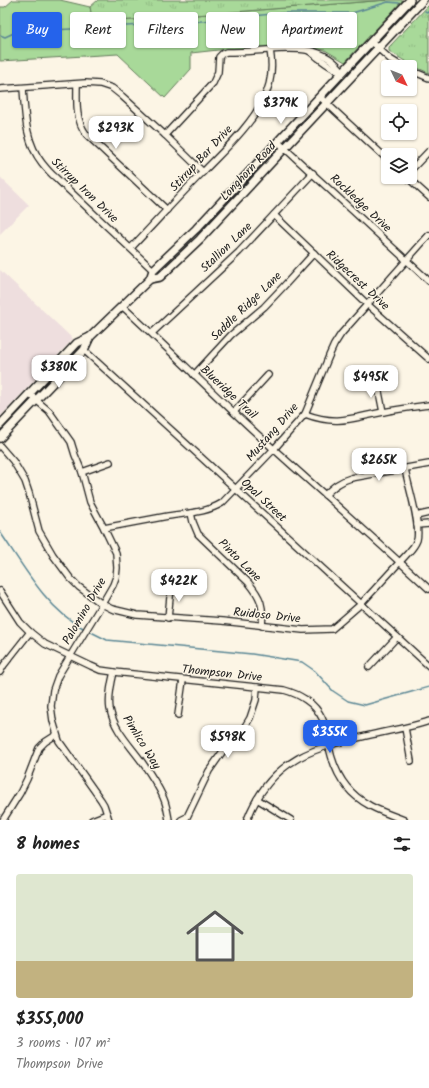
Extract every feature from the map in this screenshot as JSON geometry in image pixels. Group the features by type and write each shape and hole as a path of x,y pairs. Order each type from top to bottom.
{"main road":[{"name":"Longhorn Road","path":"150,280 153,270 196,229 410,0"},
{"name":"Longhorn Road","path":"0,425 77,343 90,337 150,280 160,277 200,239 423,0"},
{"name":"Longhorn Road","path":"0,438 84,350 90,337"}],"street":[{"path":"371,42 392,60"},
{"path":"165,135 214,83 218,72 218,57 226,52 288,48 307,50 321,53 329,57 343,72"},
{"name":"Stirrup Bar Drive","path":"131,248 253,117 263,101 271,74 270,50"},
{"path":"417,73 429,78"},
{"path":"77,84 77,112 80,124 86,134 167,210"},
{"path":"0,89 77,84 100,84 112,88 165,135 203,172"},
{"name":"Stirrup Iron Drive","path":"23,88 26,127 32,146 41,162 153,270"},
{"path":"320,97 381,153"},
{"name":"Rockledge Drive","path":"278,142 429,281"},
{"path":"417,164 429,151"},
{"name":"Stallion Lane","path":"152,333 239,252 313,173"},
{"path":"414,184 429,198"},
{"name":"Ridgecrest Drive","path":"274,215 367,304 429,359"},
{"name":"Mustang Drive","path":"104,528 191,513 215,507 222,503 305,414 334,344 406,259 429,235"},
{"name":"Saddle Ridge Lane","path":"194,375 231,335 274,297 314,253"},
{"name":"Blueridge Trail","path":"122,306 274,449 429,589"},
{"name":"Opal Street","path":"84,350 429,666"},
{"path":"234,412 268,375"},
{"path":"377,382 382,412"},
{"name":"Palomino Drive","path":"30,393 49,411 71,442 82,472 90,502 116,553 116,577 113,585 55,683 51,713 56,735 62,746 101,800 108,817"},
{"path":"305,414 324,420 345,421 382,412 429,405"},
{"name":"Ruidoso Drive","path":"0,446 13,461 25,481 39,531 53,555 70,578 79,587 102,604 112,609 137,615 303,630 332,629 361,604 414,545 418,533 416,516 405,469"},
{"path":"82,472 110,462"},
{"path":"325,495 339,483 351,478 429,464"},
{"name":"Pinto Lane","path":"191,513 198,534 248,582 257,594 262,605 262,626"},
{"path":"416,516 429,513"},
{"path":"417,525 429,524"},
{"path":"168,618 171,587"},
{"name":"Thompson Drive","path":"0,591 20,622 45,644 100,670 290,692 308,702 322,717 338,772 346,786 352,793 373,808 404,820"},
{"path":"0,672 30,632"},
{"path":"369,667 397,638"},
{"name":"Pimlico Way","path":"114,672 110,695 110,710 117,727 142,762 161,793 165,802 169,820"},
{"path":"178,715 183,680"},
{"path":"181,820 187,817 208,771 250,718 256,700 257,687"},
{"path":"247,820 257,798 269,782 287,765 304,754 329,745 405,728 429,720"},
{"path":"405,728 412,761"},
{"path":"3,820 20,793 39,748 56,735"},
{"path":"257,798 291,820"},
{"path":"92,820 108,817"}],"shaded area":[{"path":"0,177 29,205 0,234"},
{"path":"0,270 73,339 0,417"}],"green space":[{"path":"13,0 60,0 90,7 91,12 70,12 70,48 126,48 126,20 134,20 134,48 198,48 198,15 206,14 206,48 250,48 191,53 191,69 165,98 118,54 0,61 0,7 5,7"},
{"path":"98,0 387,0 234,12 206,12 206,14 198,15 198,12 134,12 134,20 126,20 126,12 91,12 90,7"},
{"path":"403,0 345,62 325,50 314,48 357,48 357,12 267,12 267,47 259,47 259,12 234,12"},
{"path":"429,5 429,73 417,68 417,60 403,60 389,51 389,47"}],"waterway":[{"path":"0,35 5,37 16,32 181,23 283,13 352,13 388,2 399,3"},
{"path":"425,11 429,13"},
{"path":"0,532 26,572 47,598 58,610 83,628"},
{"path":"89,631 107,640 252,654 302,662 315,671 333,691 348,701 365,705 429,687"}]}
